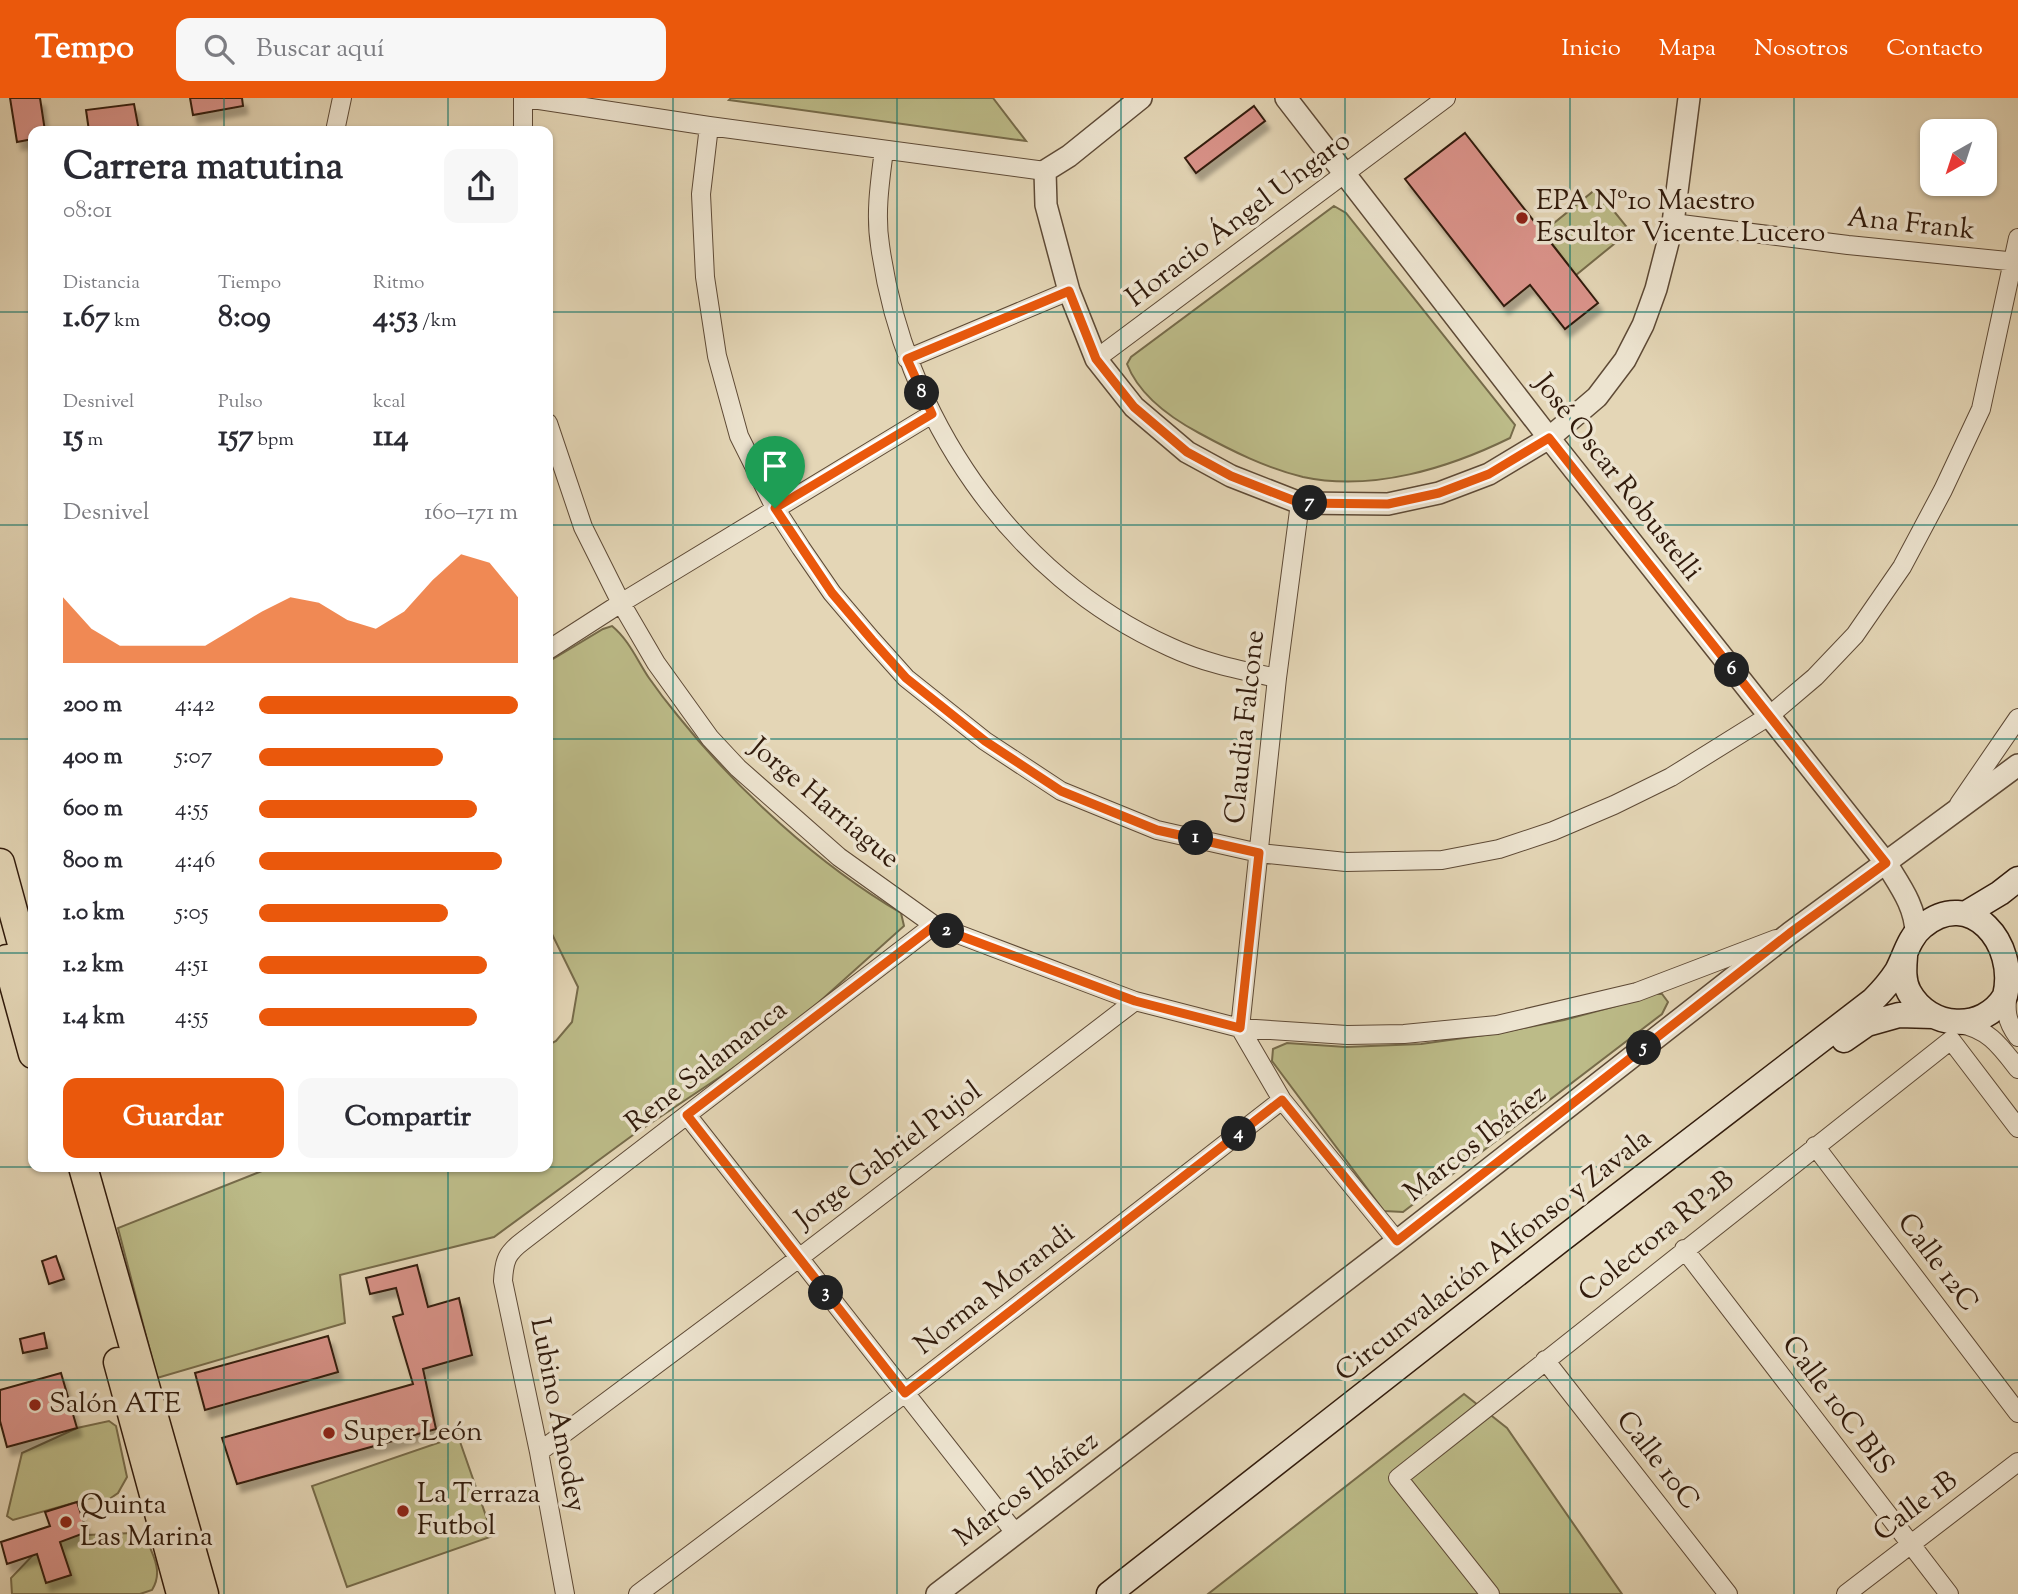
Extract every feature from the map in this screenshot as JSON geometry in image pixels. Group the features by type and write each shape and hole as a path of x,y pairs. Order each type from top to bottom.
{"main road":[{"path":"0,863 28,966"},
{"path":"1953,915 1989,922 2003,935 2011,951 2013,975 2000,1004 1986,1015 1946,1026 1919,1005 1909,991 1904,973 1910,945 1922,926 2000,893 2018,879"},
{"path":"0,933 28,1036"},
{"name":"Circunvalación Alfonso y Zavala","path":"1109,1594 1572,1231 1873,1000 1889,984 1910,945"},
{"name":"Circunvalación Alfonso y Zavala","path":"1135,1594 1705,1142 1867,1024 1899,1015 1946,1026"},
{"path":"66,1172 181,1594"},
{"path":"84,1172 204,1594"}],"street":[{"path":"336,126 342,98"},
{"path":"523,126 524,98 709,127 1045,171 1069,156 1141,98"},
{"name":"José Oscar Robustelli","path":"1286,98 1549,438 1886,863 1904,891"},
{"name":"Horacio Ángel Ungaro","path":"1096,359 1446,98"},
{"path":"1045,171 1046,205 1069,291 1096,359 1134,407 1187,452 1231,476 1300,503 1388,504 1439,493 1489,474 1549,438 1597,397 1625,360 1647,313 1673,223 1689,98"},
{"path":"709,127 701,194 705,277 717,356 739,436 775,508 832,593 872,640 906,678 985,741 1061,791 1157,830 1259,853 1346,862 1442,860 1499,849 1553,831 1614,806 1671,777 1769,716 1815,677 1855,635 1902,567 1943,490 1981,408 2016,262 2018,238"},
{"path":"884,150 879,192 879,244 891,302 907,359 932,414 970,479 1016,535 1077,592 1134,629 1169,647 1210,663 1277,678"},
{"name":"Ana Frank","path":"1673,223 2016,262"},
{"path":"907,359 1069,291"},
{"path":"553,647 932,414"},
{"name":"Jorge Harriague","path":"553,438 583,527 621,603 656,663 710,738 738,768 839,857 934,926 1135,1001 1240,1028 1348,1035 1448,1031 1497,1025 1637,992 1790,933"},
{"name":"Claudia Falcone","path":"1240,1028 1277,678 1300,503"},
{"path":"1955,810 2018,718"},
{"name":"Marcos Ibáñez","path":"937,1594 1397,1241 1790,933 2018,765"},
{"path":"1904,891 1930,911 1953,915"},
{"path":"1904,891 1916,920 1910,945"},
{"name":"Rene Salamanca","path":"513,1249 934,926"},
{"path":"2013,975 2005,1013 2018,1037"},
{"name":"Jorge Gabriel Pujol","path":"539,1452 799,1258 1135,1001"},
{"path":"1946,1026 1972,1026 1986,1032 2018,1069"},
{"path":"1946,1026 2018,1128"},
{"name":"Colectora RP2B","path":"1490,1594 1398,1478 1815,1146 1946,1026"},
{"path":"1240,1028 1282,1100 1397,1241"},
{"name":"Norma Morandi","path":"638,1594 905,1393 1282,1100"},
{"path":"687,1115 1016,1534"},
{"name":"Calle 12C","path":"1815,1146 2018,1413"},
{"name":"Lubino Amodey","path":"513,1249 504,1263 503,1281 565,1594"},
{"name":"Calle 10C BIS","path":"1684,1249 1950,1594"},
{"name":"Calle 10C","path":"1545,1360 1728,1594"},
{"name":"Calle 1B","path":"1846,1594 2018,1462"}],"shaded area":[{"path":"993,98 1026,141 729,100"},
{"path":"1596,189 1630,231 1576,275 1543,232"},
{"path":"1334,206 1346,213 1515,425 1510,438 1462,459 1410,474 1383,479 1329,481 1276,469 1224,446 1167,413 1139,386 1127,364 1131,357"},
{"path":"612,626 618,632 649,678 701,744 753,798 810,849 870,894 901,913 904,926 780,1037 633,1135 494,1237 340,1275 345,1323 157,1378 118,1228 259,1172 553,1172 553,1042 572,1022 578,987 553,936 553,659"},
{"path":"1650,994 1662,994 1668,1002 1662,1014 1403,1212 1384,1211 1272,1061 1273,1049 1287,1043 1346,1047 1421,1044 1564,1020"},
{"path":"1464,1394 1507,1428 1622,1594 1208,1594"},
{"path":"109,1421 116,1426 127,1477 118,1493 108,1500 91,1498 13,1520 7,1516 22,1453 77,1428"},
{"name":"La Terraza Futbol","path":"458,1436 493,1536 347,1587 312,1486"},
{"path":"54,1533 132,1533 146,1539 157,1571 152,1590 140,1594 12,1594 11,1578"}],"building":[{"path":"10,98 40,98 44,126 28,126 28,140 17,142"},
{"path":"190,98 242,98 243,106 193,115"},
{"path":"134,104 138,126 88,126 86,110"},
{"path":"1254,106 1265,121 1196,173 1185,158"},
{"name":"EPA Nº10 Maestro Escultor Vicente Lucero","path":"1465,133 1598,303 1565,329 1530,285 1504,306 1405,179"},
{"path":"56,1256 64,1279 49,1284 42,1261"},
{"name":"Super León","path":"417,1265 428,1307 459,1298 472,1355 423,1369 436,1429 237,1484 222,1438 413,1384 393,1317 403,1314 396,1288 370,1294 366,1278"},
{"path":"44,1333 47,1348 23,1353 20,1339"},
{"path":"328,1336 338,1372 205,1410 195,1373"},
{"name":"Salón ATE","path":"61,1373 77,1428 7,1447 0,1421 0,1390"},
{"path":"77,1502 87,1532 60,1542 71,1575 46,1583 37,1554 7,1564 1,1542 50,1526 45,1512"}],"place":[{"name":"EPA Nº10 Maestro Escultor Vicente Lucero","path":"1522,218"},
{"name":"Salón ATE","path":"35,1405"},
{"name":"Super León","path":"329,1433"},
{"name":"La Terraza Futbol","path":"403,1511"},
{"name":"Quinta Las Marina","path":"66,1522"}],"route":[{"path":"1069,291 1096,359 1134,407 1187,452 1231,476 1300,503 1388,504 1439,493 1489,474 1549,438 1886,863 1790,933 1397,1241 1282,1100 905,1393 687,1115 934,926 1135,1001 1240,1028 1259,853 1157,830 1061,791 985,741 906,678 832,593 775,508 932,414 907,359 1069,291"}]}
